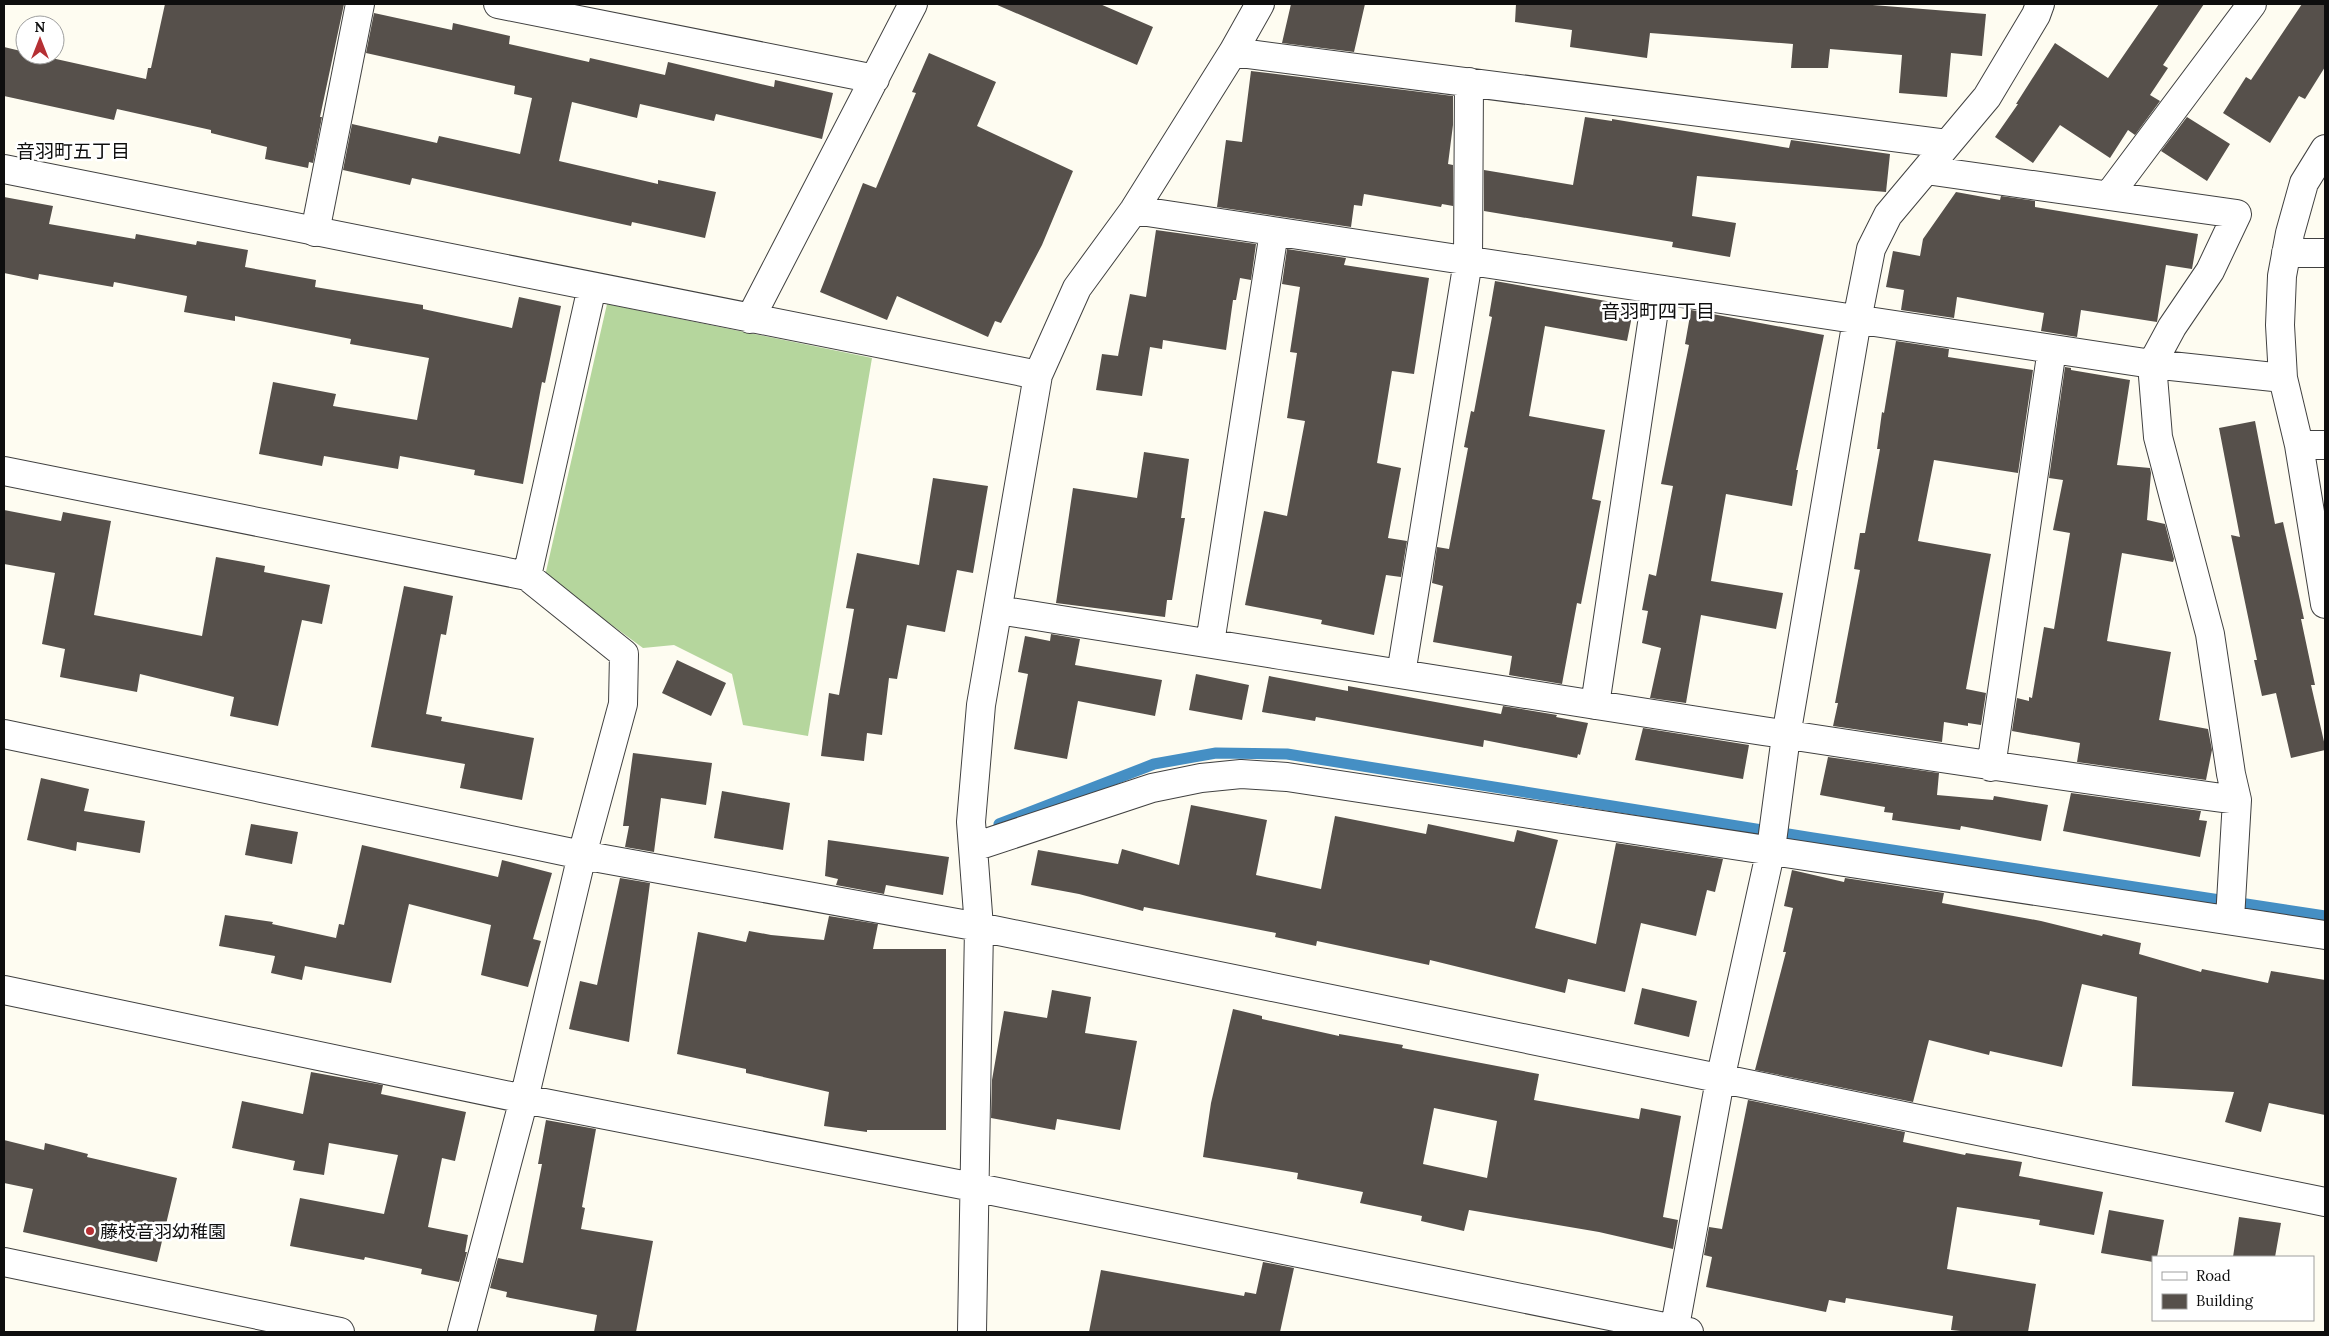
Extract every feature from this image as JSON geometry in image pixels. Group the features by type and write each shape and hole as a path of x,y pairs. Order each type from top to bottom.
{"street":[{"path":"315,232 360,4"},
{"path":"498,4 875,79"},
{"path":"750,319 913,4"},
{"path":"972,1332 973,1187 979,928 971,822 981,705 1038,375 1077,288 1134,210 1233,52 1260,4"},
{"path":"4,990 524,1099 973,1187 1679,1331 1720,1080 1771,849 1786,736 1857,320 1871,249 1888,215 1987,97 2036,15 2040,4"},
{"path":"2109,195 2252,4"},
{"path":"1233,52 1947,144"},
{"path":"1401,674 1468,261 1469,82"},
{"path":"2325,149 2304,183 2282,276 2280,324 2283,378 2312,445 2325,604"},
{"path":"4,169 1038,375"},
{"path":"1926,170 2237,214 2210,271 2172,327 2152,364 2158,437 2210,634 2231,774 2237,800 2230,919"},
{"path":"1134,210 2152,364 2283,378"},
{"path":"1210,643 1274,232"},
{"path":"2286,253 2325,253"},
{"path":"527,576 592,287"},
{"path":"1596,705 1657,290"},
{"path":"1991,767 2052,349"},
{"path":"4,470 527,576 624,654 623,704 582,855 524,1099 462,1332"},
{"path":"998,610 1786,736 1991,767 2237,800"},
{"path":"4,734 582,855 979,928 2325,1202"},
{"path":"974,847 1152,788 1201,778 1242,774 1321,782 1771,849 2325,935"},
{"path":"4,1262 340,1332"}],"green space":[{"path":"607,304 872,358 808,736 743,725 732,674 674,645 643,648 545,576"}],"building":[{"path":"165,4 344,4 320,117 322,117 313,163 309,162 308,168 265,159 267,147 211,133 211,130 117,109 114,120 4,96 4,47 15,50 15,65 65,65 65,61 146,79 148,68 151,68"},
{"path":"995,4 1100,4 1153,27 1137,65"},
{"path":"1291,4 1365,4 1354,52 1282,43"},
{"path":"1516,4 1860,4 1986,14 1982,56 1951,53 1947,97 1899,93 1902,55 1830,49 1828,68 1791,68 1793,44 1650,33 1647,58 1570,47 1572,30 1515,22"},
{"path":"2159,4 2204,4 2163,65 2168,68 2150,95 2160,101 2135,135 2128,130 2110,158 2060,125 2033,163 1995,137 2018,104 2016,104 2055,43 2108,78"},
{"path":"2302,4 2325,4 2325,67 2305,99 2299,96 2270,143 2223,113 2246,77 2251,80"},
{"path":"374,13 452,30 453,23 510,36 509,44 589,62 590,58 665,75 668,62 774,87 775,80 833,93 822,139 716,114 714,121 640,104 637,118 572,102 559,161 658,184 658,180 716,192 705,238 632,222 631,226 412,178 410,185 343,170 352,124 437,143 439,136 520,154 532,98 514,94 515,86 366,53"},
{"path":"929,53 996,82 977,126 1073,171 1042,245 1001,323 995,321 988,337 897,296 887,320 820,292 863,183 876,188 916,93 912,92"},
{"path":"1251,71 1453,96 1453,125 1448,164 1453,165 1453,206 1442,204 1441,207 1364,194 1362,206 1354,205 1351,227 1217,207 1226,140 1242,142"},
{"path":"1585,117 1612,121 1612,119 1789,148 1791,140 1890,154 1886,192 1697,176 1692,216 1736,223 1730,257 1672,247 1673,242 1484,211 1484,170 1573,185"},
{"path":"2187,117 2230,144 2207,181 2161,151"},
{"path":"1956,192 2000,200 2001,196 2035,201 2035,207 2198,234 2192,269 2166,265 2157,322 2081,310 2077,337 2041,331 2044,313 1957,297 1954,318 1901,310 1904,290 1886,287 1893,251 1920,256 1923,239"},
{"path":"4,197 53,206 49,224 135,239 136,234 196,245 197,241 248,250 245,267 316,280 315,287 423,305 423,309 512,328 519,297 561,306 545,383 542,382 523,484 474,475 475,470 400,456 398,469 324,456 322,466 259,454 273,382 336,394 333,406 417,420 429,358 350,344 351,339 235,316 235,321 184,312 187,296 114,282 113,287 39,274 38,280 4,273"},
{"path":"1156,230 1256,244 1251,280 1240,278 1236,300 1233,300 1226,350 1163,340 1162,349 1150,347 1142,396 1096,390 1102,354 1118,356 1130,294 1146,297"},
{"path":"1287,249 1346,258 1344,265 1429,278 1414,374 1392,371 1377,463 1401,468 1388,538 1407,541 1401,577 1386,575 1374,635 1321,624 1322,620 1245,605 1264,511 1287,516 1305,421 1287,418 1297,353 1290,352 1300,287 1282,284"},
{"path":"1495,281 1634,306 1627,341 1545,326 1529,416 1605,430 1592,499 1601,501 1581,604 1577,603 1562,684 1509,675 1512,656 1433,642 1443,586 1432,583 1437,547 1449,549 1468,448 1464,447 1471,411 1474,412 1492,317 1489,316"},
{"path":"1691,310 1824,335 1796,470 1798,470 1792,506 1726,494 1711,581 1783,593 1776,629 1701,615 1686,703 1650,698 1661,648 1642,643 1648,611 1642,610 1649,574 1656,576 1673,486 1661,484 1689,345 1685,344"},
{"path":"1896,341 1949,349 1948,357 2033,370 2018,473 1934,460 1918,541 1991,554 1966,689 1986,693 1981,725 1968,723 1968,726 1944,722 1942,742 1833,726 1838,703 1835,703 1860,570 1854,569 1860,533 1865,533 1880,449 1877,449 1882,412 1884,413"},
{"path":"2065,367 2071,368 2071,370 2130,380 2117,465 2150,468 2147,520 2165,524 2174,559 2173,562 2122,553 2107,641 2171,652 2159,720 2208,729 2212,750 2206,780 2077,762 2080,743 2012,731 2017,698 2029,701 2029,697 2032,698 2044,627 2054,629 2070,533 2053,530 2063,480 2049,478"},
{"path":"2255,421 2275,524 2283,522 2304,619 2301,619 2315,685 2311,685 2325,746 2325,750 2291,758 2276,693 2262,696 2254,660 2257,660 2231,535 2240,537 2219,428"},
{"path":"1144,452 1189,459 1181,518 1185,518 1172,600 1167,600 1165,617 1056,603 1073,488 1137,498"},
{"path":"933,478 988,486 973,573 957,570 945,632 907,625 897,679 889,678 882,735 867,733 864,761 821,756 829,693 839,695 854,609 846,608 857,553 919,565"},
{"path":"4,510 61,521 63,512 111,521 94,615 202,636 216,557 265,566 264,572 330,585 322,624 302,620 278,726 230,716 234,697 140,674 137,692 60,677 65,649 42,644 55,573 4,564"},
{"path":"404,586 453,596 446,635 441,634 426,714 442,717 441,721 534,738 522,800 460,788 465,764 371,747"},
{"path":"1051,634 1080,639 1075,665 1162,680 1155,716 1078,701 1067,759 1014,749 1028,674 1018,672 1025,636 1050,641"},
{"path":"677,660 726,683 711,716 662,693"},
{"path":"1196,674 1249,685 1242,720 1189,710"},
{"path":"1269,676 1348,691 1348,686 1501,714 1503,706 1557,715 1556,717 1588,723 1580,755 1578,754 1577,758 1484,740 1483,747 1316,717 1315,721 1262,712"},
{"path":"1643,728 1749,745 1743,779 1635,760"},
{"path":"633,753 712,763 706,805 661,798 654,852 625,847 629,826 623,826"},
{"path":"1828,757 1939,773 1937,795 1993,800 1994,796 2048,805 2041,841 1961,826 1960,830 1892,820 1893,813 1884,812 1885,807 1820,795"},
{"path":"41,778 89,789 84,811 145,821 140,853 77,842 76,851 27,840"},
{"path":"722,791 790,803 783,850 714,838"},
{"path":"2071,793 2201,811 2199,820 2207,821 2200,857 2063,831"},
{"path":"1191,805 1267,820 1256,875 1321,889 1335,816 1426,834 1428,824 1514,842 1517,830 1558,840 1535,928 1596,944 1616,843 1723,859 1715,892 1707,890 1696,936 1641,923 1625,992 1568,979 1565,993 1430,960 1429,965 1317,941 1316,946 1275,937 1276,933 1144,907 1143,911 1079,894 1031,885 1038,850 1118,864 1122,849 1179,865"},
{"path":"251,824 298,832 292,864 245,855"},
{"path":"828,840 949,857 943,895 886,885 884,894 836,885 838,879 825,876"},
{"path":"362,845 498,877 502,860 552,873 533,939 541,941 528,987 481,975 491,925 409,904 391,983 305,966 302,980 271,973 275,956 219,946 225,915 273,922 272,924 336,938 339,924 344,925"},
{"path":"1792,870 1844,882 1845,878 1944,893 1942,903 2041,921 2102,936 2103,934 2141,943 2139,954 2201,972 2202,969 2268,983 2271,971 2325,980 2325,1115 2269,1103 2261,1132 2225,1122 2234,1092 2132,1086 2137,997 2082,984 2062,1067 1990,1051 1989,1055 1929,1040 1913,1102 1755,1070 1786,952 1783,952 1793,908 1784,906"},
{"path":"620,878 650,883 629,1042 569,1029 580,981 597,985"},
{"path":"829,916 878,924 873,949 946,949 946,1130 867,1130 867,1132 824,1126 829,1092 746,1073 746,1069 677,1054 698,932 746,942 749,931 824,940"},
{"path":"1642,988 1697,1001 1689,1037 1634,1024"},
{"path":"1052,990 1091,997 1085,1033 1137,1041 1120,1130 1057,1119 1055,1130 991,1118 992,1080 1004,1011 1047,1018"},
{"path":"1233,1009 1262,1016 1262,1019 1339,1036 1339,1034 1403,1045 1402,1048 1539,1074 1534,1100 1639,1119 1641,1108 1681,1116 1663,1217 1678,1220 1673,1249 1599,1232 1469,1210 1464,1231 1421,1221 1422,1216 1360,1203 1363,1192 1297,1179 1298,1173 1203,1157 1211,1103","holes":["1434,1108 1497,1121 1487,1178 1423,1164"]},
{"path":"311,1072 383,1085 381,1094 466,1112 455,1161 442,1158 428,1227 468,1235 465,1252 467,1252 459,1282 421,1274 422,1269 365,1257 364,1260 290,1246 300,1198 384,1214 398,1155 329,1143 324,1175 293,1170 295,1161 232,1148 242,1101 303,1114"},
{"path":"1748,1100 1905,1132 1903,1142 1965,1155 1966,1153 2022,1162 2019,1176 2103,1192 2094,1235 2039,1225 2040,1220 1957,1207 1947,1269 2036,1284 2028,1332 1970,1332 1951,1330 1953,1316 1846,1298 1845,1303 1829,1300 1826,1312 1706,1287 1712,1257 1704,1255 1709,1227 1722,1229"},
{"path":"546,1120 596,1129 582,1207 585,1208 581,1229 653,1241 636,1332 594,1332 597,1315 506,1297 507,1292 490,1288 498,1258 523,1263 542,1164 538,1164"},
{"path":"4,1140 44,1150 45,1143 88,1154 87,1157 177,1178 157,1262 23,1232 33,1189 4,1183"},
{"path":"2109,1210 2164,1220 2157,1256 2152,1256 2152,1262 2101,1253"},
{"path":"2239,1217 2281,1223 2275,1256 2233,1256"},
{"path":"1263,1262 1294,1268 1280,1332 1089,1332 1101,1270 1244,1296 1245,1292 1256,1294"}],"waterway":[{"path":"999,824 1154,764 1216,753 1287,754 1813,838 2325,916"}],"place":[{"name":"藤枝音羽幼稚園","path":"90,1231"}],"district":[{"name":"音羽町五丁目","path":"73,151"},
{"name":"音羽町四丁目","path":"1658,311"}]}
